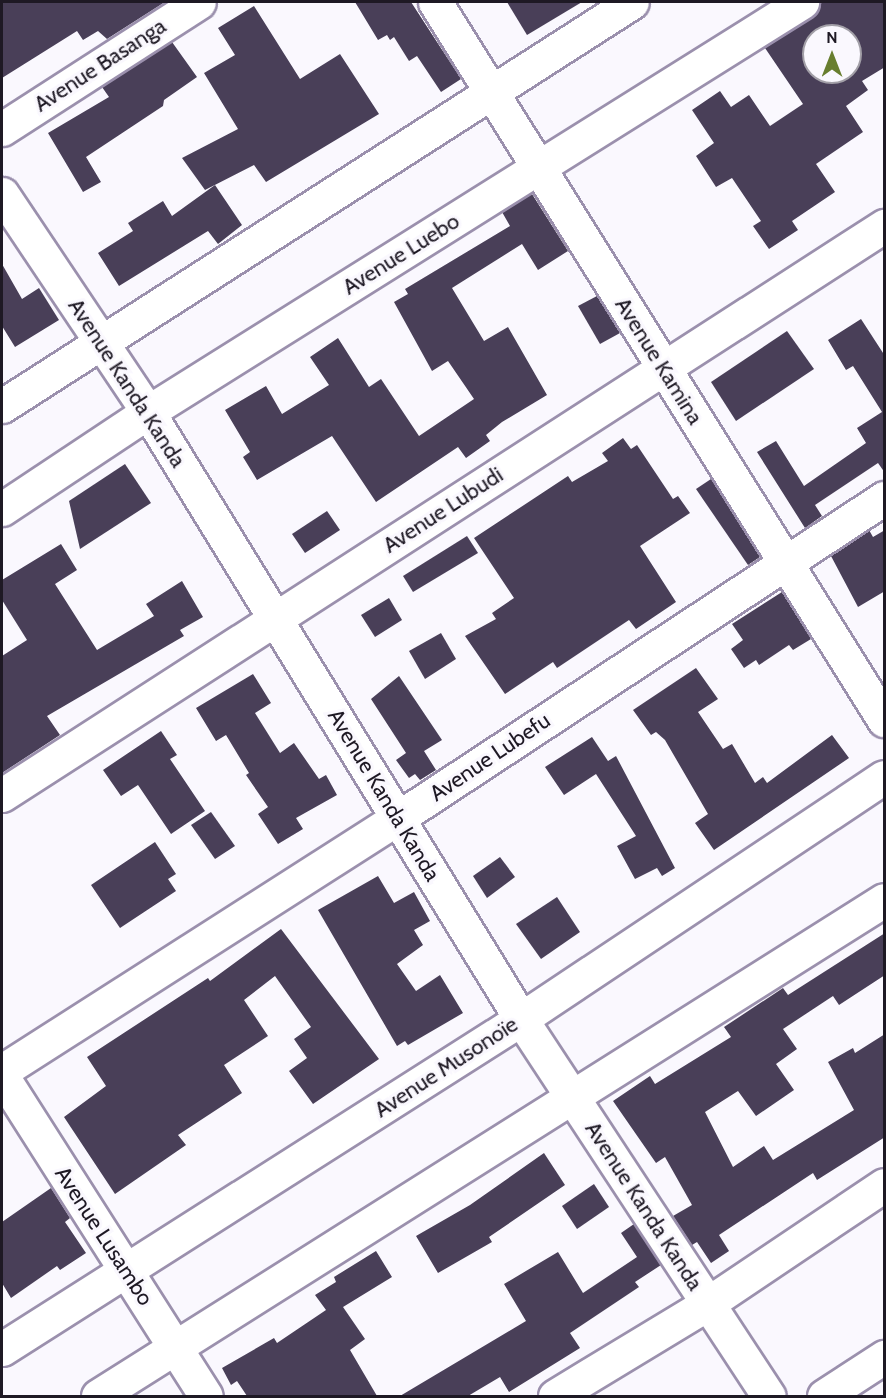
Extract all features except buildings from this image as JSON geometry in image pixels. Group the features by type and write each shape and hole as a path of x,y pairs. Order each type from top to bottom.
{"main road":[{"name":"Avenue Basanga","path":"2,129 199,2"},
{"name":"Avenue Kamina","path":"435,2 492,89 663,368 885,720"},
{"path":"2,406 492,89 632,2"},
{"name":"Avenue Luebo","path":"2,509 148,412 802,2"},
{"name":"Avenue Kanda Kanda","path":"2,194 148,412 521,1019 574,1096 707,1304 769,1396"},
{"name":"Avenue Lubudi","path":"2,795 885,226"},
{"name":"Avenue Lubefu","path":"2,1071 398,818 784,561 885,498"},
{"name":"Avenue Musonoïe","path":"2,1349 521,1019 885,777"},
{"path":"98,1396 174,1345 885,900"},
{"name":"Avenue Lusambo","path":"2,1076 206,1396"},
{"path":"555,1396 707,1304 885,1185"},
{"path":"824,1396 885,1357"}]}
